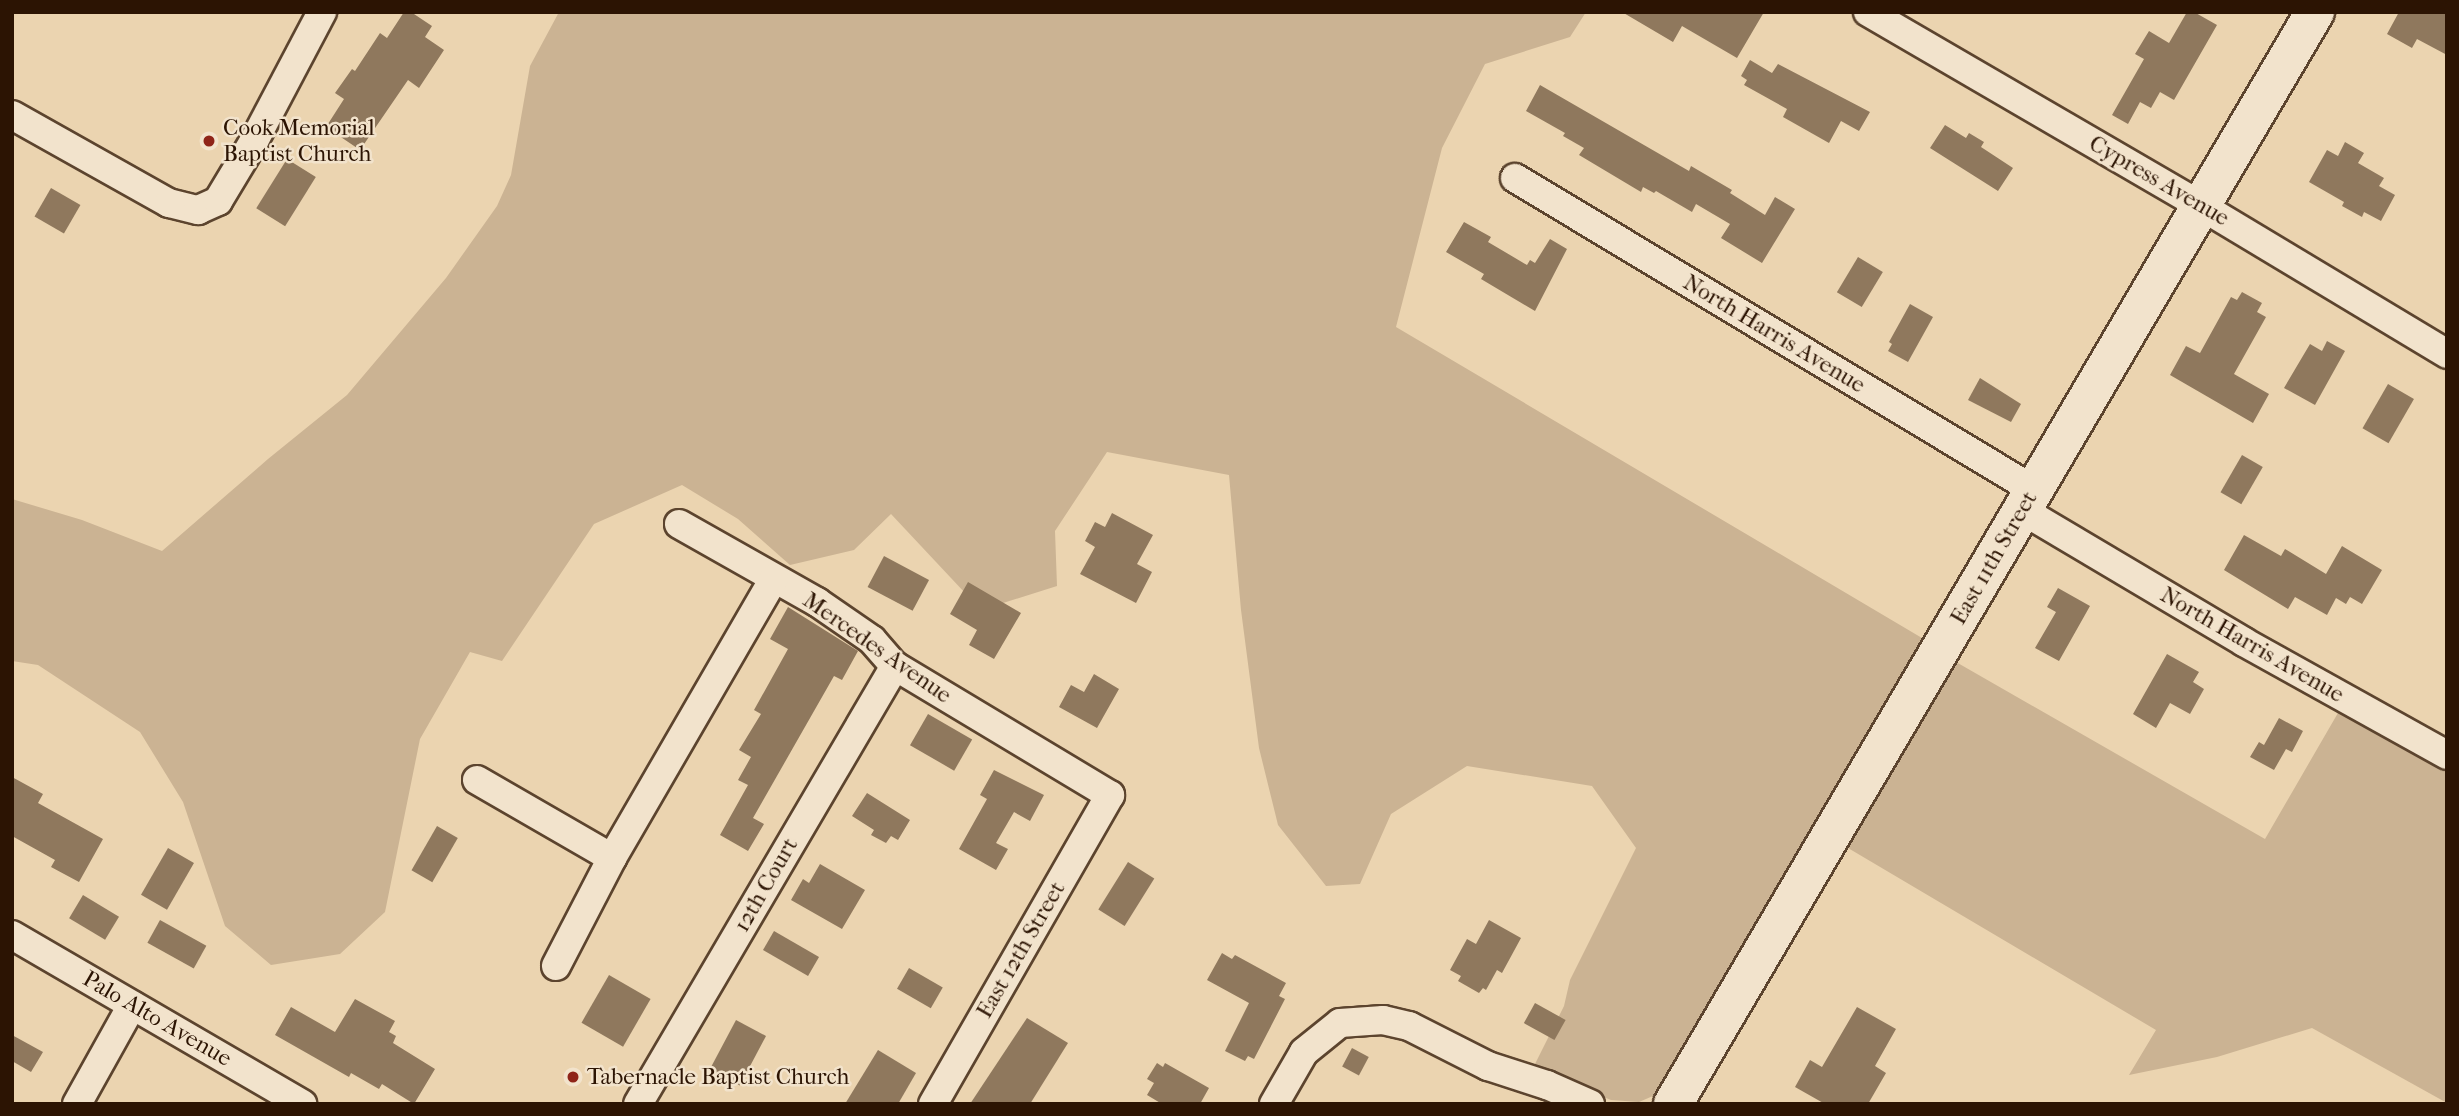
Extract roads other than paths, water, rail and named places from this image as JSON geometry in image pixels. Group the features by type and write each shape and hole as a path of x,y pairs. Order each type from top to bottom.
{"main road":[{"name":"East 11th Street","path":"1673,1104 2315,12"}],"street":[{"path":"12,115 169,203 198,210 218,201 254,141 321,12"},
{"name":"Cypress Avenue","path":"1868,12 2201,206 2447,354"},
{"name":"North Harris Avenue","path":"1515,178 2028,500 2244,642 2447,755"},
{"name":"Mercedes Avenue","path":"679,524 817,602 872,640 895,666 1110,795"},
{"path":"556,966 612,858 774,579"},
{"name":"12th Court","path":"638,1104 895,666"},
{"path":"477,780 612,858"},
{"name":"East 12th Street","path":"933,1104 1110,795"},
{"name":"Palo Alto Avenue","path":"12,934 302,1104"},
{"path":"77,1104 132,1005"},
{"path":"1274,1104 1304,1052 1340,1023 1383,1020 1409,1026 1488,1066 1547,1085 1590,1104"}],"place":[{"name":"Cook Memorial Baptist Church","path":"209,141"},
{"name":"Tabernacle Baptist Church","path":"573,1077"}]}
